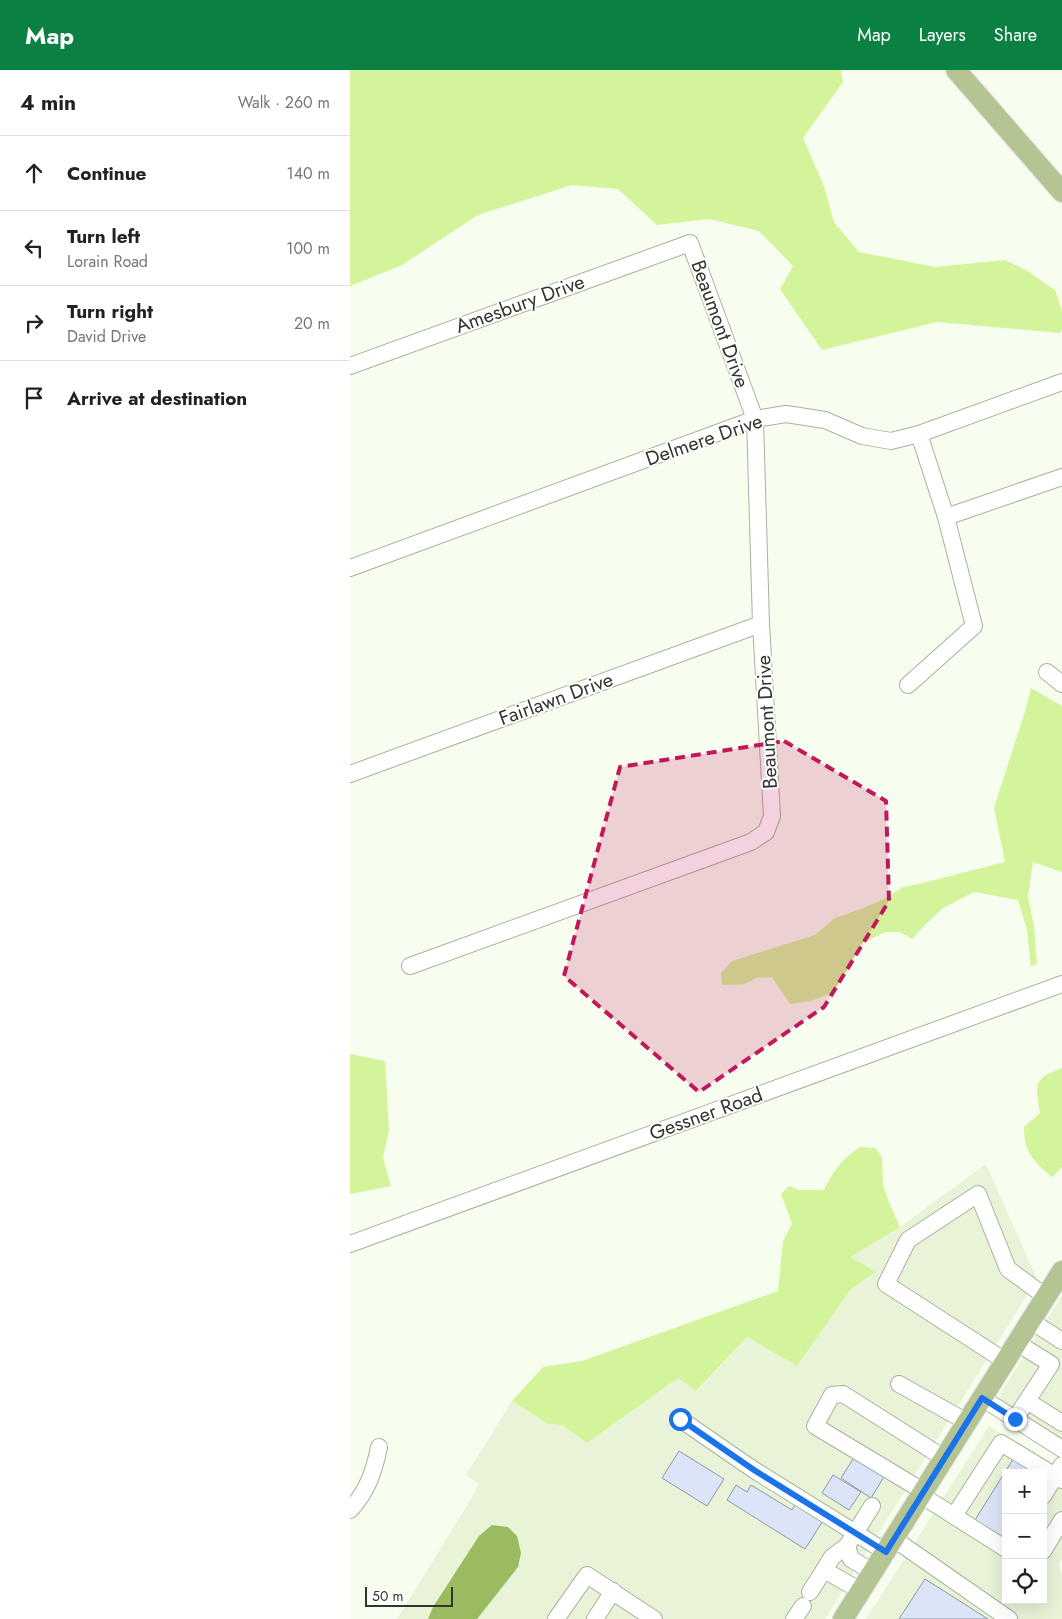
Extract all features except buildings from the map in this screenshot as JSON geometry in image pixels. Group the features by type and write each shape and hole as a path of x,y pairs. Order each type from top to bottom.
{"main road":[{"path":"956,70 1062,192"},
{"path":"843,1619 1005,1361 1060,1278"}],"street":[{"name":"Amesbury Drive","path":"350,366 690,243"},
{"name":"Beaumont Drive","path":"410,966 751,842 766,832 772,816 761,624 756,419 690,243"},
{"name":"Delmere Drive","path":"350,568 756,419 786,414 824,420 862,436 891,441 919,434 1062,382"},
{"path":"908,685 974,626 946,517 919,434"},
{"path":"946,517 1062,477"},
{"name":"Fairlawn Drive","path":"350,774 761,624"},
{"path":"1048,672 1062,684"},
{"name":"Gessner Road","path":"350,1244 1062,984"},
{"path":"1005,1361 886,1284 908,1240 978,1194 1008,1269 1046,1297"},
{"path":"1031,1321 1062,1341"},
{"path":"1015,1419 1050,1364 1017,1343"},
{"path":"899,1384 967,1422"},
{"path":"944,1458 843,1394 832,1395 815,1426 922,1493 1002,1547"},
{"path":"982,1398 1061,1446"},
{"path":"1027,1401 1062,1423"},
{"path":"680,1419 851,1540 890,1545 1009,1619"},
{"path":"954,1516 1001,1443 1060,1474 1047,1491"},
{"path":"350,1510 358,1502 369,1485 379,1447"},
{"path":"802,1606 832,1557 851,1540 872,1506"},
{"path":"1047,1544 1062,1520"},
{"path":"851,1540 851,1559 873,1572"},
{"path":"824,1570 861,1591"},
{"path":"556,1619 587,1575 654,1619"},
{"path":"595,1619 613,1592"}],"highlighted area":[{"path":"784,741 886,801 889,901 824,1007 699,1092 564,976 620,767"}],"shaded area":[{"path":"350,70 841,70 843,82 803,138 824,186 834,222 859,252 935,267 1005,260 1026,270 1055,290 1062,311 1062,330 1060,333 937,322 822,350 780,289 793,266 759,231 709,219 657,225 618,189 572,185 478,215 402,265 350,286"},
{"path":"1031,688 1062,706 1062,872 1033,862 1028,896 1034,927 1037,963 1031,967 1027,930 1018,900 974,892 943,908 912,939 900,932 885,932 859,945 849,969 832,993 811,1001 790,1004 772,977 756,978 745,984 722,985 721,973 732,961 815,935 835,918 884,899 903,887 1005,862 994,808"},
{"path":"350,1054 385,1061 389,1130 383,1158 391,1186 350,1194"},
{"path":"1062,1068 1062,1167 1052,1177 1035,1161 1028,1150 1024,1136 1024,1127 1040,1113 1037,1089 1041,1079"},
{"path":"860,1147 875,1148 882,1157 883,1184 900,1227 850,1257 876,1272 851,1289 797,1366 747,1337 696,1391 678,1378 587,1443 562,1425 548,1424 512,1401 543,1367 582,1361 778,1291 783,1241 792,1224 781,1194 789,1186 799,1190 824,1190 839,1166"},
{"path":"986,1164 1037,1279 825,1619 397,1619 479,1484 466,1475 512,1401 548,1424 562,1425 587,1443 678,1378 697,1391 747,1337 797,1366 851,1289 875,1273 849,1257 900,1227"},
{"path":"1062,1295 1062,1443 1006,1406 1001,1400 1001,1393"},
{"path":"989,1426 1062,1471 1062,1559 1059,1565 1062,1574 1062,1619 866,1619"},
{"path":"492,1525 508,1527 517,1536 521,1553 518,1567 477,1619 428,1619 433,1607 479,1536"}],"route":[{"path":"680,1419 819,1512 886,1552 982,1398 1015,1419"}]}
